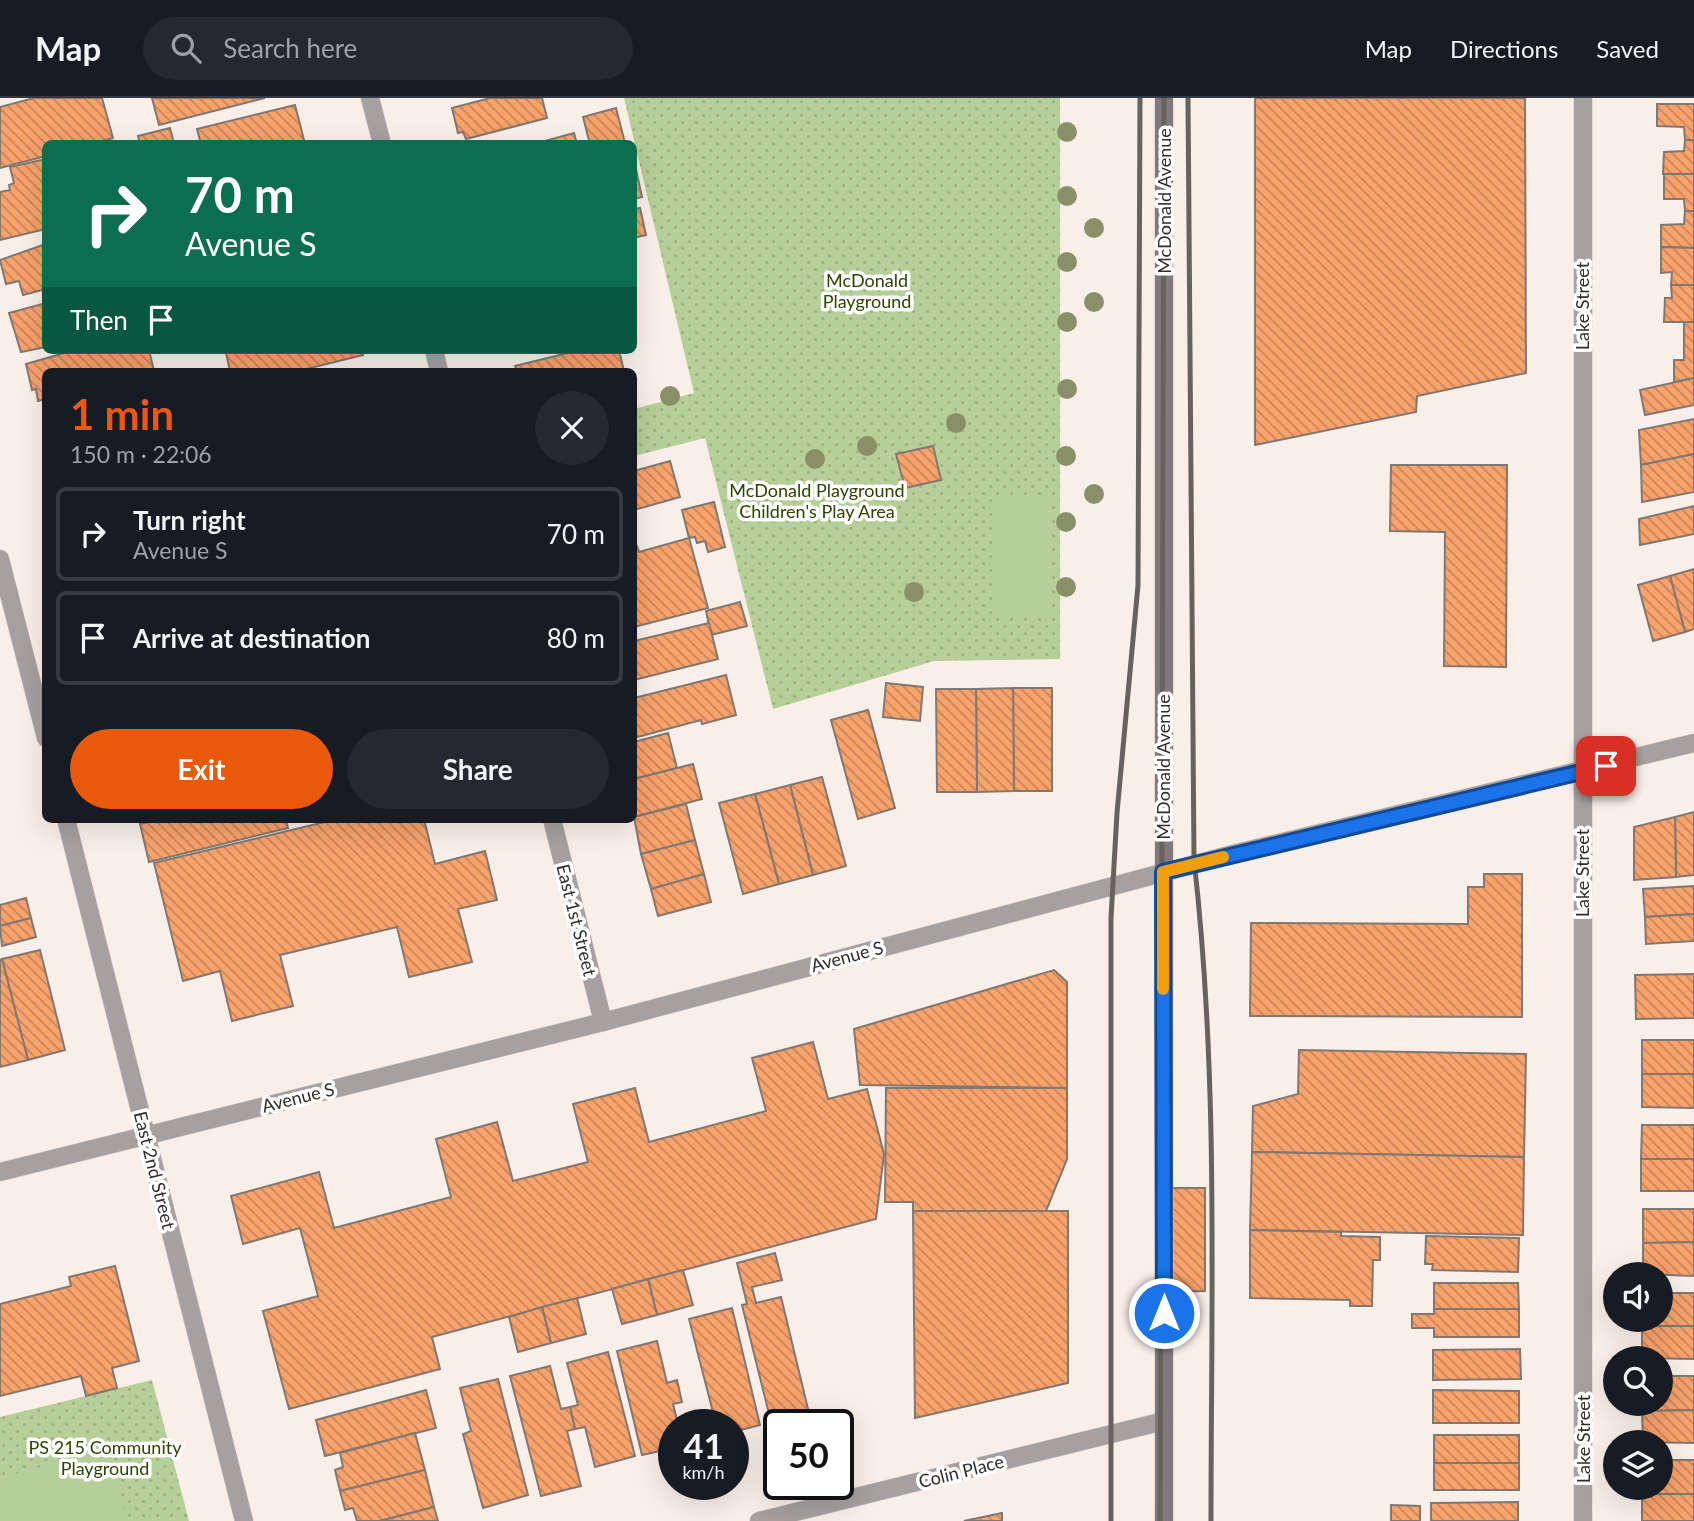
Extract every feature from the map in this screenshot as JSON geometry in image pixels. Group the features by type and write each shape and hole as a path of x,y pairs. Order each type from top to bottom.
{"main road":[{"name":"McDonald Avenue","path":"1164,98 1164,1521"}],"street":[{"path":"370,98 381,140"},
{"name":"Lake Street","path":"1583,98 1583,1521"},
{"path":"0,559 42,722"},
{"name":"Avenue S","path":"0,1172 603,1022 1163,872 1694,743"},
{"name":"East 2nd Street","path":"67,823 244,1521"},
{"name":"East 1st Street","path":"552,823 603,1022"},
{"name":"Colin Place","path":"760,1521 1164,1421"}],"green space":[{"name":"McDonald Playground","path":"624,98 1060,98 1060,659 934,661 773,709 705,438 637,455 637,408 694,393 637,153 637,140 634,140"},
{"path":"996,495 1049,495 1048,616 995,616"},
{"name":"PS 215 Community Playground","path":"152,1380 189,1521 0,1521 0,1417"},
{"path":"108,1449 126,1520 0,1521 0,1478"}],"building":[{"path":"34,98 102,98 113,138 42,140 42,157 0,168 0,107"},
{"path":"152,98 265,98 159,125"},
{"path":"490,98 542,98 547,118 466,139 463,132 458,133 452,108"},
{"path":"1255,98 1525,98 1526,373 1417,396 1416,412 1255,445"},
{"path":"1657,104 1694,104 1694,140 1685,140 1684,127 1657,126"},
{"path":"295,105 304,140 200,140 197,129"},
{"path":"616,108 624,140 589,140 583,117"},
{"path":"170,128 173,140 139,140 138,136"},
{"path":"574,133 576,140 549,140"},
{"path":"1685,140 1694,140 1694,174 1663,174 1664,152 1684,151"},
{"path":"42,160 42,230 0,240 0,192 10,190 9,185 14,183 10,167"},
{"path":"637,174 642,197 637,198"},
{"path":"1664,174 1694,174 1694,211 1685,211 1684,199 1664,199"},
{"path":"637,208 640,208 646,235 637,237"},
{"path":"1685,211 1694,211 1694,248 1661,247 1661,225 1684,224"},
{"path":"42,245 42,290 23,295 19,281 6,284 0,260"},
{"path":"1661,247 1694,248 1694,285 1671,285 1672,272 1661,273"},
{"path":"1671,285 1694,285 1694,322 1664,322 1665,298 1672,298"},
{"path":"42,304 42,348 21,352 9,313"},
{"path":"1684,322 1694,322 1694,378 1674,382 1674,360 1684,360"},
{"path":"61,354 150,354 153,368 42,368 42,400 38,401 36,389 32,390 26,364"},
{"path":"226,354 363,355 310,368 229,368"},
{"path":"564,354 620,354 623,368 516,368 515,366"},
{"path":"1694,378 1694,405 1645,415 1640,390"},
{"path":"1694,419 1694,454 1641,465 1639,430"},
{"path":"933,446 941,480 905,488 896,454"},
{"path":"1694,454 1694,492 1642,502 1641,465"},
{"path":"670,461 680,497 637,509 637,470"},
{"path":"1391,465 1507,465 1506,667 1444,666 1445,532 1390,531"},
{"path":"714,502 725,547 708,552 705,541 697,543 695,537 689,538 682,510"},
{"path":"1694,506 1694,534 1640,545 1639,519"},
{"path":"689,538 708,608 637,626 637,546 639,552"},
{"path":"1694,569 1694,629 1685,632 1670,576"},
{"path":"1670,576 1685,632 1653,641 1638,585"},
{"path":"740,602 747,626 711,635 706,611"},
{"path":"709,623 718,659 637,679 637,640"},
{"path":"726,675 736,715 702,724 701,720 637,737 637,697"},
{"path":"886,683 923,687 920,721 883,717"},
{"path":"1013,688 1052,688 1052,791 1014,791"},
{"path":"1013,688 1014,791 977,792 976,689"},
{"path":"936,689 976,689 977,792 937,792"},
{"path":"868,710 895,808 858,819 831,720"},
{"path":"668,733 677,768 637,778 637,741"},
{"path":"693,764 702,799 637,816 637,778"},
{"path":"822,777 846,866 813,875 790,785"},
{"path":"790,785 813,875 779,884 755,794"},
{"path":"755,794 779,884 743,894 719,803"},
{"path":"686,804 695,840 641,854 635,823 637,816"},
{"path":"1694,812 1694,875 1676,877 1675,817"},
{"path":"1675,817 1676,877 1634,880 1634,827"},
{"path":"287,823 288,828 149,862 140,824"},
{"path":"320,823 425,823 435,864 485,851 497,900 458,909 472,962 409,977 397,927 280,955 293,1006 232,1021 220,971 183,981 154,863"},
{"path":"695,840 704,874 651,889 641,854"},
{"path":"704,874 711,902 658,916 651,889"},
{"path":"1484,874 1522,874 1522,1017 1250,1016 1251,923 1468,924 1468,887 1484,887"},
{"path":"1694,886 1694,914 1645,917 1643,889"},
{"path":"26,898 31,918 0,926 0,905"},
{"path":"1694,914 1694,941 1646,944 1645,917"},
{"path":"31,918 36,937 2,946 0,926"},
{"path":"40,950 65,1050 28,1060 2,959"},
{"path":"2,959 28,1060 0,1067 0,960"},
{"path":"1054,970 1067,982 1067,1088 860,1085 854,1029"},
{"path":"1694,974 1694,1018 1636,1019 1635,975"},
{"path":"1642,1040 1694,1040 1694,1074 1642,1074"},
{"path":"813,1042 828,1099 867,1089 884,1154 876,1219 432,1337 440,1369 289,1409 263,1311 318,1296 300,1228 243,1244 231,1196 319,1172 334,1228 451,1197 436,1139 497,1122 513,1181 588,1162 573,1104 635,1088 649,1142 766,1111 752,1058"},
{"path":"1299,1050 1526,1054 1524,1157 1252,1152 1253,1106 1298,1094"},
{"path":"1642,1074 1694,1074 1694,1108 1642,1107"},
{"path":"886,1088 1067,1088 1067,1159 1046,1211 913,1211 913,1202 885,1202"},
{"path":"1642,1125 1694,1125 1694,1159 1641,1159"},
{"path":"1252,1152 1524,1157 1523,1235 1250,1230"},
{"path":"1641,1159 1694,1159 1694,1191 1641,1191"},
{"path":"1166,1188 1205,1188 1205,1291 1166,1292"},
{"path":"1643,1209 1694,1209 1694,1242 1643,1243"},
{"path":"913,1211 1068,1211 1068,1383 915,1418"},
{"path":"1250,1230 1341,1232 1341,1236 1380,1237 1380,1260 1373,1260 1372,1306 1350,1306 1350,1300 1250,1298"},
{"path":"1426,1236 1519,1238 1518,1272 1432,1270 1433,1264 1425,1264"},
{"path":"1694,1242 1694,1276 1673,1275 1673,1262 1643,1262 1643,1243"},
{"path":"775,1253 782,1280 752,1287 756,1303 781,1297 808,1409 768,1409 742,1305 747,1304 737,1263"},
{"path":"115,1266 139,1361 112,1368 117,1388 86,1396 81,1376 0,1396 0,1304 71,1286 69,1277"},
{"path":"683,1270 693,1305 657,1315 648,1279"},
{"path":"648,1279 657,1315 622,1324 612,1289"},
{"path":"1434,1283 1518,1283 1519,1309 1434,1309"},
{"path":"1673,1293 1694,1293 1694,1326 1673,1326"},
{"path":"577,1298 586,1334 551,1343 542,1307"},
{"path":"542,1307 551,1343 518,1352 509,1317"},
{"path":"732,1308 760,1425 749,1428 749,1409 712,1409 689,1319"},
{"path":"1434,1309 1519,1309 1519,1337 1434,1337 1434,1328 1412,1328 1412,1314 1434,1314"},
{"path":"1673,1326 1694,1326 1694,1359 1673,1359 1673,1346 1642,1346 1642,1332 1673,1332"},
{"path":"657,1341 667,1383 677,1380 682,1402 673,1404 674,1409 658,1409 658,1452 642,1455 617,1351"},
{"path":"1520,1349 1521,1379 1433,1380 1433,1350"},
{"path":"608,1352 635,1456 595,1467 585,1427 575,1429 570,1407 578,1405 567,1363"},
{"path":"550,1366 561,1409 570,1407 575,1429 567,1431 581,1486 541,1496 510,1376"},
{"path":"1673,1376 1694,1376 1694,1410 1673,1410"},
{"path":"498,1379 528,1495 483,1508 463,1434 471,1431 460,1388"},
{"path":"426,1390 436,1428 325,1456 316,1420"},
{"path":"1433,1390 1519,1391 1519,1423 1433,1423"},
{"path":"1673,1410 1694,1410 1694,1443 1673,1443 1673,1430 1643,1430 1642,1416 1673,1416"},
{"path":"415,1433 425,1470 340,1491 335,1470 343,1467 340,1453"},
{"path":"1434,1435 1519,1435 1519,1463 1434,1463"},
{"path":"1673,1460 1694,1460 1694,1494 1673,1494"},
{"path":"1434,1463 1519,1463 1519,1490 1434,1490"},
{"path":"425,1470 434,1507 380,1521 357,1521 353,1508 345,1510 340,1491"},
{"path":"1673,1494 1694,1494 1694,1521 1642,1521 1642,1500 1673,1500"},
{"path":"1518,1502 1518,1521 1431,1521 1431,1503"},
{"path":"1391,1505 1420,1506 1420,1521 1391,1521"},
{"path":"434,1507 438,1521 380,1521"},
{"path":"1002,1513 1002,1521 964,1521"}],"railway":[{"path":"1111,1521 1111,918 1117,813 1138,585 1140,98"},
{"path":"1160,1521 1164,98"},
{"path":"1188,98 1194,860 1207,1025 1212,1190 1211,1521"}],"slow traffic":[{"path":"1163,989 1163,872 1223,857"}],"route":[{"path":"1164,1313 1163,872 1606,766"}],"park label":[{"name":"McDonald Playground Children's Play Area","path":"817,500"}]}
